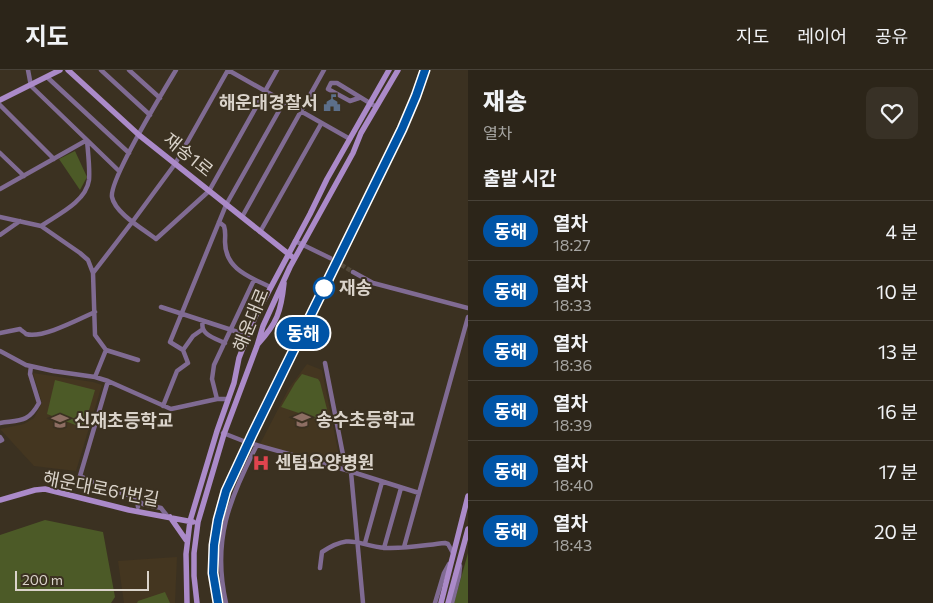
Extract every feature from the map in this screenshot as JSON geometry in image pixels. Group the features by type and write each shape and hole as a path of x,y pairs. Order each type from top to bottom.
{"main road":[{"path":"0,100 60,70"},
{"name":"재송1로","path":"68,70 139,136 295,258"},
{"name":"해운대로","path":"197,603 194,561 198,522 224,434 263,326 284,278 353,153 389,70"},
{"name":"해운대로","path":"187,603 185,572 190,521 247,335 270,287 350,139 398,70"},
{"path":"257,346 272,328 282,305 284,278"},
{"name":"해운대로61번길","path":"0,500 44,489 198,522"},
{"path":"441,603 468,496"},
{"path":"169,517 187,540"},
{"path":"450,603 468,529"}],"street":[{"path":"28,70 31,86 119,171"},
{"path":"101,70 150,115"},
{"path":"129,70 160,98"},
{"path":"176,70 119,171 112,188 112,197 116,207 156,239 209,191 277,70"},
{"path":"93,273 174,164 228,70 350,139"},
{"path":"242,217 324,70"},
{"path":"47,77 129,153"},
{"path":"359,98 350,101 328,89 331,83 337,83 373,105"},
{"path":"163,406 177,371 188,363 183,350 170,342 181,314 226,205 284,102"},
{"path":"0,105 54,159"},
{"path":"260,232 321,124"},
{"path":"0,189 87,140"},
{"path":"40,226 77,201 87,187 89,180 87,140"},
{"path":"0,153 24,176"},
{"path":"0,217 40,226 88,260 93,273 95,335 106,350 138,360"},
{"path":"0,235 20,221"},
{"path":"219,222 224,226 227,236 225,240 228,256 232,264 243,274 270,287"},
{"path":"295,241 330,258"},
{"path":"354,272 373,284 468,308"},
{"path":"217,399 212,378 214,365 254,280"},
{"path":"161,307 247,335"},
{"path":"0,333 20,329 26,334 36,335 94,312"},
{"path":"404,547 468,317"},
{"path":"203,321 204,332 225,343"},
{"path":"183,350 193,336 203,330"},
{"path":"95,377 106,350"},
{"path":"0,351 16,361 31,366 108,381 171,409 217,399 228,399"},
{"path":"325,363 348,471 363,603"},
{"path":"0,423 25,419 33,414 39,403 30,374 31,366"},
{"path":"108,381 80,476 112,490 132,496 143,504 161,508 169,517"},
{"path":"217,431 419,494"},
{"path":"0,437 2,440 0,441"},
{"path":"226,603 222,578 224,528 233,495 257,445"},
{"path":"366,543 382,482"},
{"path":"384,548 401,488"},
{"path":"137,500 137,509"},
{"path":"137,509 143,504"},
{"path":"320,568 322,552 338,542 357,541 384,548 448,544 454,556 444,573 435,603"}],"shaded area":[{"name":"송수초등학교","path":"307,364 322,370 341,466 260,444 289,388"},
{"name":"신재초등학교","path":"33,373 102,385 76,471 34,466 0,429 24,424 34,418 42,403"},
{"path":"177,557 175,603 124,603 118,561"}],"green space":[{"path":"75,151 87,177 80,190 59,159"},
{"path":"302,374 318,379 320,382 329,417 328,423 281,407"},
{"path":"55,380 95,390 85,424 78,426 47,414"},
{"path":"45,520 103,532 115,597 111,603 0,603 0,535"},
{"path":"468,553 468,603 454,603"},
{"path":"165,592 170,603 137,603 138,601"}],"tunnel":[{"path":"330,258 353,272"}],"railway":[{"path":"218,603 214,575 214,547 218,519 226,491 401,129 425,70"}],"train":[{"name":"동해","path":"218,603 215,591 213,559 218,520 226,491 402,129 425,70"}],"place":[{"name":"해운대경찰서","path":"332,103"},
{"name":"재송","path":"324,288"},
{"name":"송수초등학교","path":"302,420"},
{"name":"신재초등학교","path":"60,421"},
{"name":"센텀요양병원","path":"261,463"}]}
